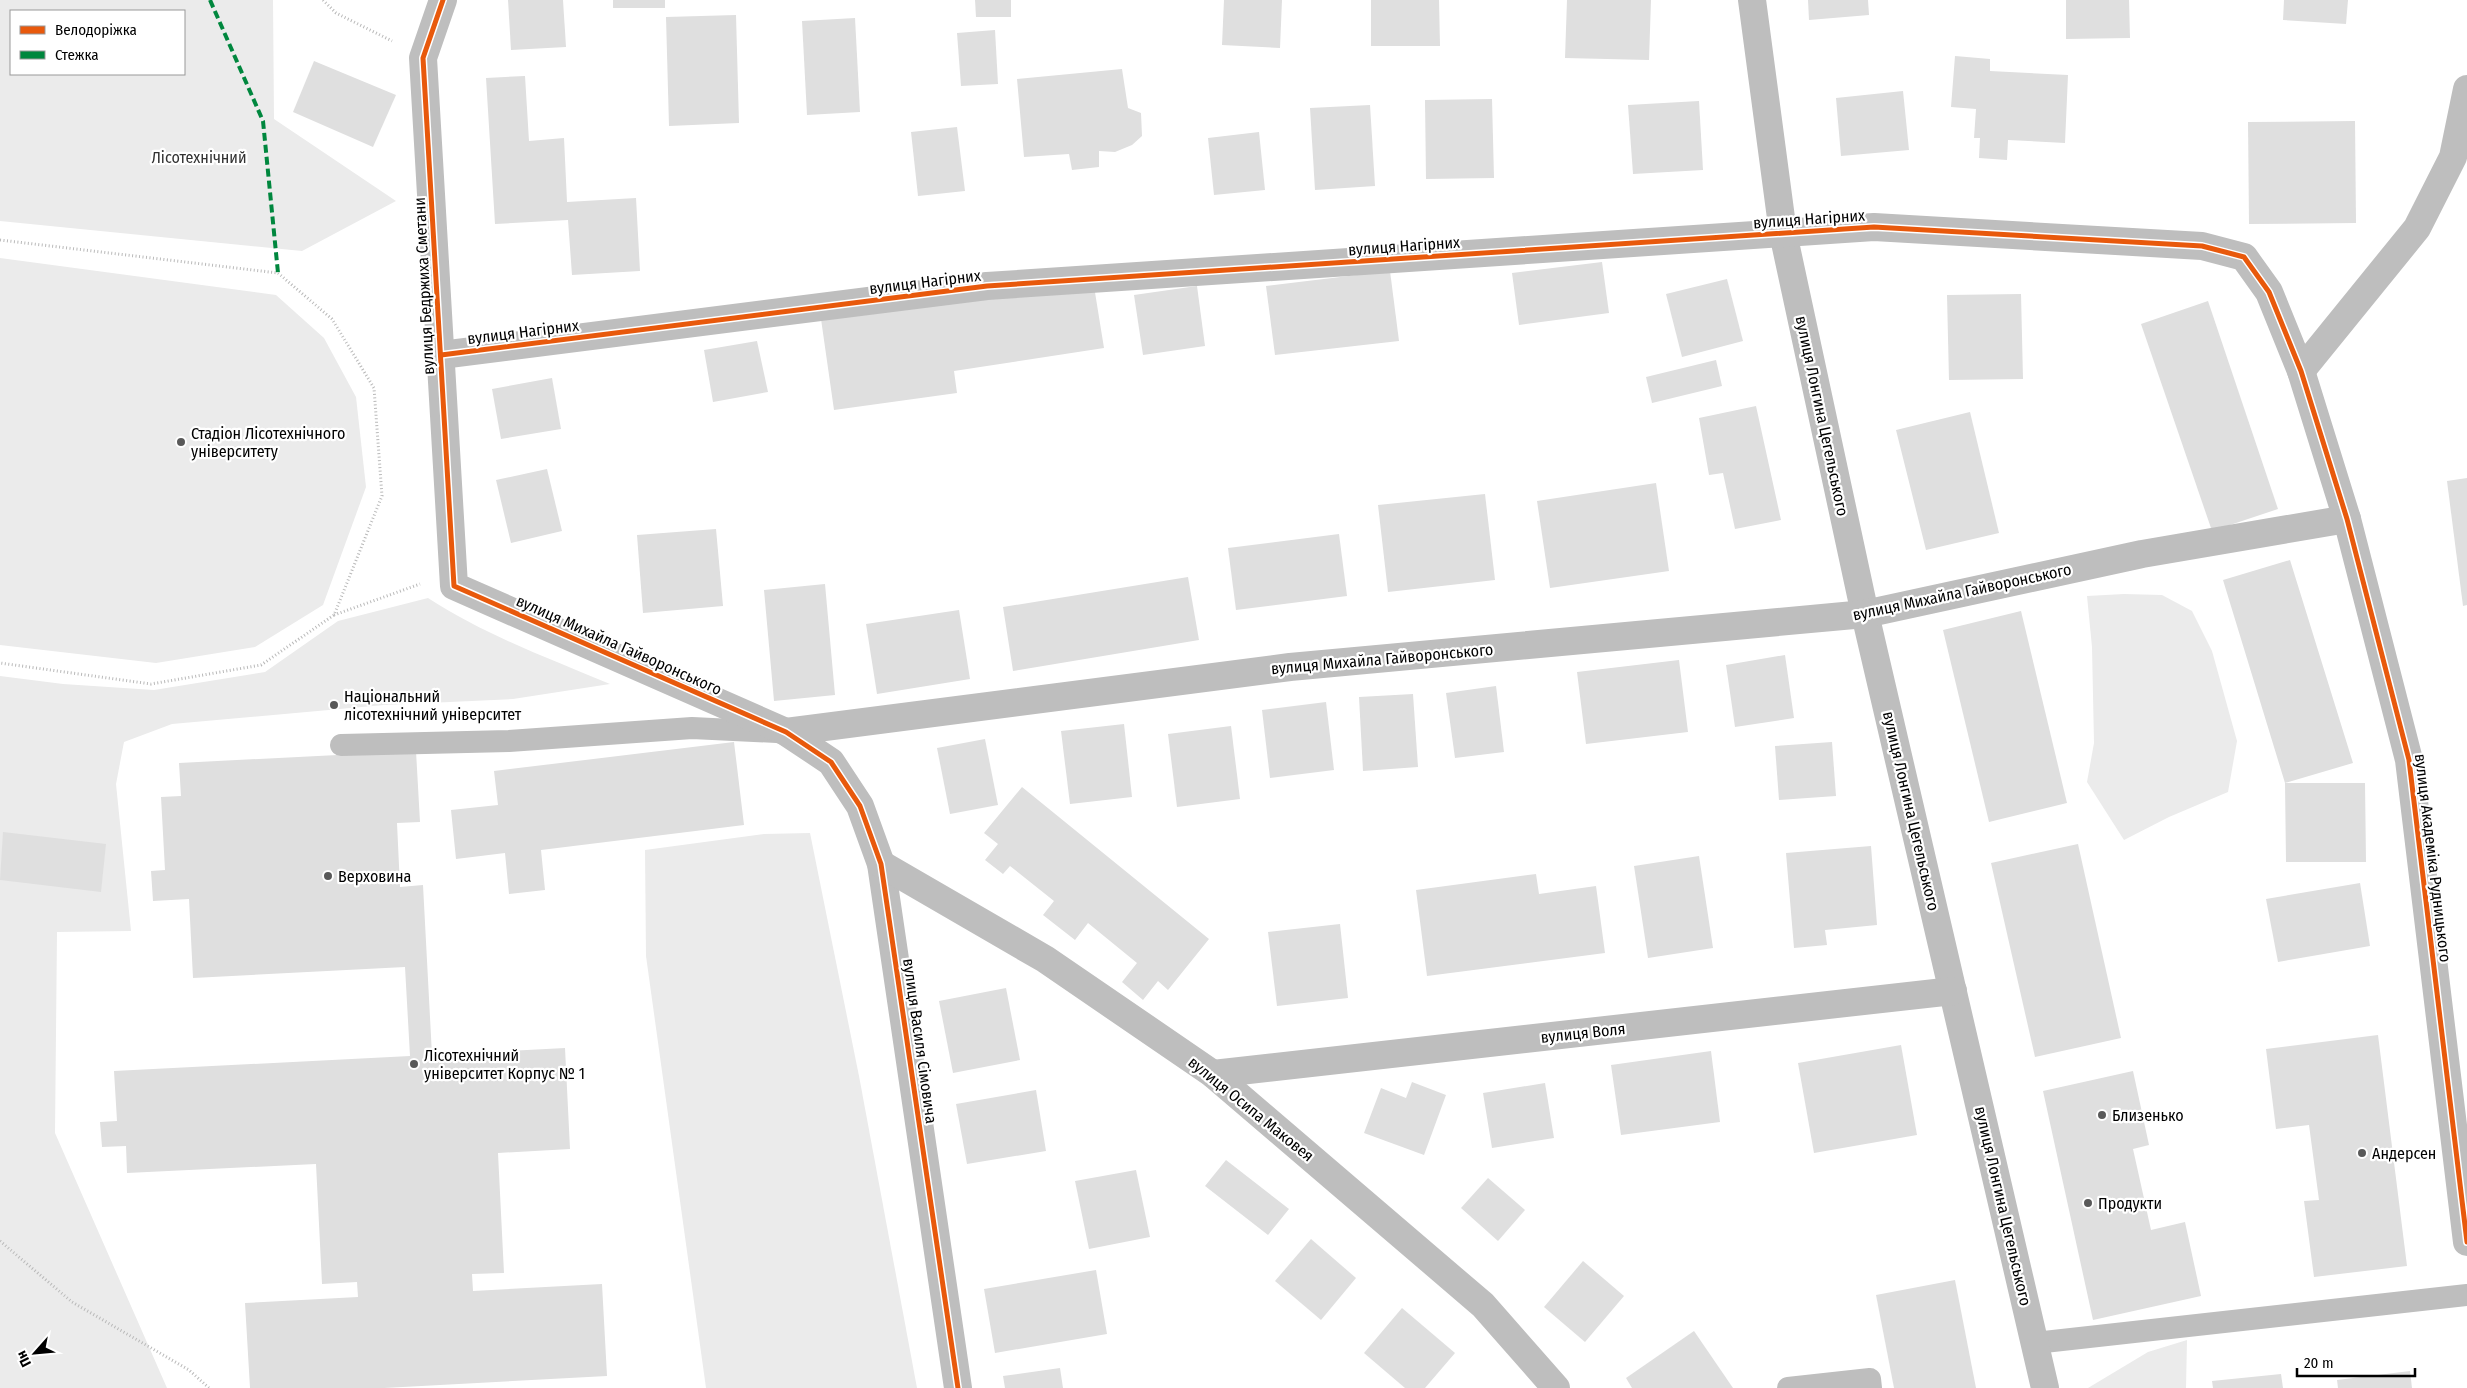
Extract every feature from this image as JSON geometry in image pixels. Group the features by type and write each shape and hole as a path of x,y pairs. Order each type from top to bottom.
{"street":[{"name":"вулиця Бедржиха Сметани","path":"443,0 423,58 453,573"},
{"name":"вулиця Лонгина Цегельського","path":"1752,0 1783,233 1865,614 2045,1388"},
{"path":"2301,371 2417,228 2452,157 2467,88"},
{"name":"вулиця Нагірних","path":"441,355 987,286 1874,227 2202,246 2244,257 2269,292 2301,371"},
{"name":"вулиця Академіка Рудницького","path":"2301,371 2346,519 2409,760 2467,1242"},
{"name":"вулиця Михайла Гайворонського","path":"453,573 454,586 786,732 1290,667 1865,614 2142,554 2346,519"},
{"name":"вулиця Василя Сімовича","path":"786,732 831,762 860,806 881,864 958,1388"},
{"name":"вулиця Осипа Маковея","path":"881,864 1046,959 1213,1074 1483,1305 1556,1388"},
{"name":"вулиця Воля","path":"1213,1074 1953,991"}],"lane":[{"path":"341,745 509,741 692,728 786,732"},
{"path":"2035,1343 2467,1295"},
{"path":"1788,1388 1870,1379 1871,1388"}],"path":[{"path":"323,0 336,13 423,58"},
{"path":"0,240 278,274 332,319 374,388 382,496 334,615"},
{"path":"0,663 152,684 261,665 334,615 453,573"},
{"path":"0,1241 72,1302 189,1370 209,1388"}],"green space":[{"name":"Лісотехнічний","path":"0,0 273,0 274,119 396,201 302,251 0,221"},
{"name":"Стадіон Лісотехнічного університету","path":"0,258 276,295 324,338 356,397 366,487 323,605 255,647 156,663 0,645"},
{"path":"2124,594 2162,595 2192,611 2212,651 2237,741 2228,792 2169,817 2124,840 2087,782 2094,743 2092,647 2087,596"},
{"path":"428,598 494,635 610,684 513,699 384,705 172,724 124,742 116,784 131,931 57,932 55,1133 167,1388 0,1388 0,676 63,684 154,690 265,672 338,621"},
{"path":"810,833 859,1076 917,1388 706,1388 646,956 645,850 764,834"},
{"path":"2187,1340 2186,1388 2088,1388 2148,1352"}],"building":[{"path":"508,0 563,0 566,47 511,50"},
{"path":"613,0 665,0 665,8 613,8"},
{"path":"975,0 1011,0 1011,17 976,17"},
{"path":"1224,0 1282,0 1280,48 1222,45"},
{"path":"1371,0 1439,0 1440,46 1371,46"},
{"path":"1567,0 1651,0 1649,60 1565,58"},
{"path":"1808,0 1868,0 1869,15 1809,20"},
{"path":"2066,0 2129,0 2130,38 2066,39"},
{"path":"2284,0 2348,0 2346,24 2283,20"},
{"path":"736,15 739,123 669,126 666,17"},
{"path":"855,18 860,112 807,115 802,21"},
{"path":"995,30 998,84 961,86 957,33"},
{"path":"1955,56 1990,59 1990,71 2068,75 2065,143 2008,140 2007,160 1979,158 1980,138 1974,138 1976,109 1951,107"},
{"path":"314,61 396,95 373,147 293,112"},
{"path":"1122,69 1128,108 1141,113 1142,136 1132,145 1115,152 1099,151 1099,167 1072,170 1069,154 1024,157 1017,79"},
{"path":"525,76 529,141 564,138 567,202 636,198 640,271 572,275 568,220 495,224 486,78"},
{"path":"1903,91 1909,150 1841,156 1836,98"},
{"path":"1492,99 1494,178 1426,179 1425,100"},
{"path":"1699,101 1703,170 1633,174 1628,105"},
{"path":"1370,105 1375,186 1315,190 1310,108"},
{"path":"2355,121 2356,223 2249,224 2248,122"},
{"path":"957,127 965,191 918,196 911,132"},
{"path":"1259,132 1265,190 1214,195 1208,138"},
{"path":"1602,262 1609,313 1519,325 1512,273"},
{"path":"1390,271 1399,341 1275,355 1266,286"},
{"path":"1727,279 1743,341 1682,357 1666,294"},
{"path":"1093,280 1104,348 954,371 957,393 834,410 821,319"},
{"path":"1197,286 1205,346 1143,355 1134,295"},
{"path":"2021,294 2023,379 1949,380 1947,295"},
{"path":"2208,301 2278,509 2212,531 2141,324"},
{"path":"757,341 768,392 713,402 704,350"},
{"path":"1716,360 1722,386 1652,403 1646,377"},
{"path":"552,378 561,429 501,439 492,389"},
{"path":"1756,406 1781,520 1735,529 1723,473 1709,475 1699,418"},
{"path":"1970,412 1999,533 1926,550 1896,430"},
{"path":"547,469 562,531 511,543 496,480"},
{"path":"2467,478 2467,605 2463,606 2447,481"},
{"path":"1656,483 1669,571 1550,588 1537,501"},
{"path":"1485,494 1495,580 1388,592 1378,505"},
{"path":"716,529 723,606 643,613 637,535"},
{"path":"1339,534 1347,596 1236,610 1228,548"},
{"path":"2290,560 2353,763 2285,783 2223,580"},
{"path":"1188,577 1199,640 1013,671 1003,607"},
{"path":"825,584 835,695 774,701 764,590"},
{"path":"959,610 970,679 877,694 866,624"},
{"path":"2021,611 2067,803 1989,822 1943,630"},
{"path":"1785,655 1794,718 1735,727 1726,665"},
{"path":"1679,660 1688,732 1586,744 1577,672"},
{"path":"1496,686 1504,752 1455,758 1446,693"},
{"path":"1413,694 1418,767 1363,771 1359,697"},
{"path":"1326,702 1334,770 1270,778 1262,710"},
{"path":"1124,724 1132,797 1070,804 1061,731"},
{"path":"1231,726 1240,799 1177,807 1168,734"},
{"path":"985,739 998,805 950,814 937,748"},
{"path":"734,742 744,825 541,850 545,890 509,894 505,853 456,859 451,810 498,805 494,771"},
{"path":"1832,742 1836,796 1779,800 1775,746"},
{"name":"Лісотехнічний університет Корпус № 1","path":"416,751 420,822 397,823 400,887 423,885 432,1055 565,1048 570,1149 498,1153 504,1273 472,1274 473,1291 602,1284 607,1376 384,1388 250,1388 245,1303 358,1297 357,1282 322,1284 316,1164 127,1173 126,1146 102,1147 100,1122 117,1121 114,1071 410,1056 405,967 193,978 189,899 153,901 151,871 165,870 161,797 181,796 179,763"},
{"path":"2285,783 2365,783 2366,862 2286,862"},
{"path":"1022,787 1209,939 1168,990 1158,981 1143,1000 1122,982 1137,963 1088,923 1075,940 1043,915 1054,901 1010,866 1003,874 985,860 998,844 984,833"},
{"path":"3,832 106,844 101,892 0,880"},
{"path":"2078,844 2121,1038 2035,1057 1991,863"},
{"path":"1871,846 1877,925 1825,930 1827,945 1794,948 1786,853"},
{"path":"1699,856 1713,948 1648,958 1634,866"},
{"path":"1536,874 1539,894 1596,886 1605,953 1427,976 1416,890"},
{"path":"2360,883 2370,946 2278,962 2266,899"},
{"path":"1340,924 1348,998 1277,1006 1268,932"},
{"path":"1006,988 1020,1060 953,1073 939,1001"},
{"path":"2378,1035 2407,1266 2314,1277 2304,1201 2319,1200 2309,1125 2276,1129 2266,1049"},
{"path":"1901,1045 1917,1135 1814,1153 1798,1063"},
{"path":"1711,1051 1720,1122 1621,1135 1611,1065"},
{"path":"2133,1071 2149,1145 2133,1149 2151,1230 2185,1222 2201,1296 2093,1320 2043,1091"},
{"path":"1412,1082 1446,1095 1424,1155 1364,1133 1381,1088 1406,1098"},
{"path":"1545,1083 1554,1138 1492,1148 1483,1093"},
{"path":"1036,1090 1046,1151 967,1164 956,1104"},
{"path":"1226,1160 1289,1209 1268,1235 1205,1186"},
{"path":"1136,1170 1150,1237 1089,1249 1075,1181"},
{"path":"1488,1178 1525,1210 1498,1241 1461,1208"},
{"path":"1311,1239 1356,1278 1321,1320 1275,1281"},
{"path":"1583,1261 1624,1296 1585,1342 1544,1307"},
{"path":"1096,1270 1107,1334 995,1353 984,1289"},
{"path":"1955,1280 1976,1388 1894,1388 1876,1295"},
{"path":"1402,1308 1455,1353 1425,1388 1405,1388 1364,1353"},
{"path":"1694,1331 1733,1388 1632,1388 1626,1378"},
{"path":"1060,1368 1063,1388 1005,1388 1003,1376"},
{"path":"2410,1371 2412,1388 2338,1388 2337,1380"},
{"path":"2281,1374 2283,1388 2213,1388 2212,1381"}],"marked path":[{"path":"210,0 263,121 278,273"}],"cycle path":[{"path":"443,0 423,58 454,586 786,732 831,762 860,806 881,864 958,1388"},
{"path":"441,355 987,286 1874,227 2202,246 2244,257 2269,292 2301,371 2347,519 2409,760 2467,1242"}],"place":[{"name":"Стадіон Лісотехнічного університету","path":"181,442"},
{"name":"Національний лісотехнічний університет","path":"334,705"},
{"name":"Верховина","path":"328,876"},
{"name":"Лісотехнічний університет Корпус № 1","path":"414,1064"},
{"name":"Близенько","path":"2102,1115"},
{"name":"Андерсен","path":"2362,1153"},
{"name":"Продукти","path":"2088,1203"}]}
